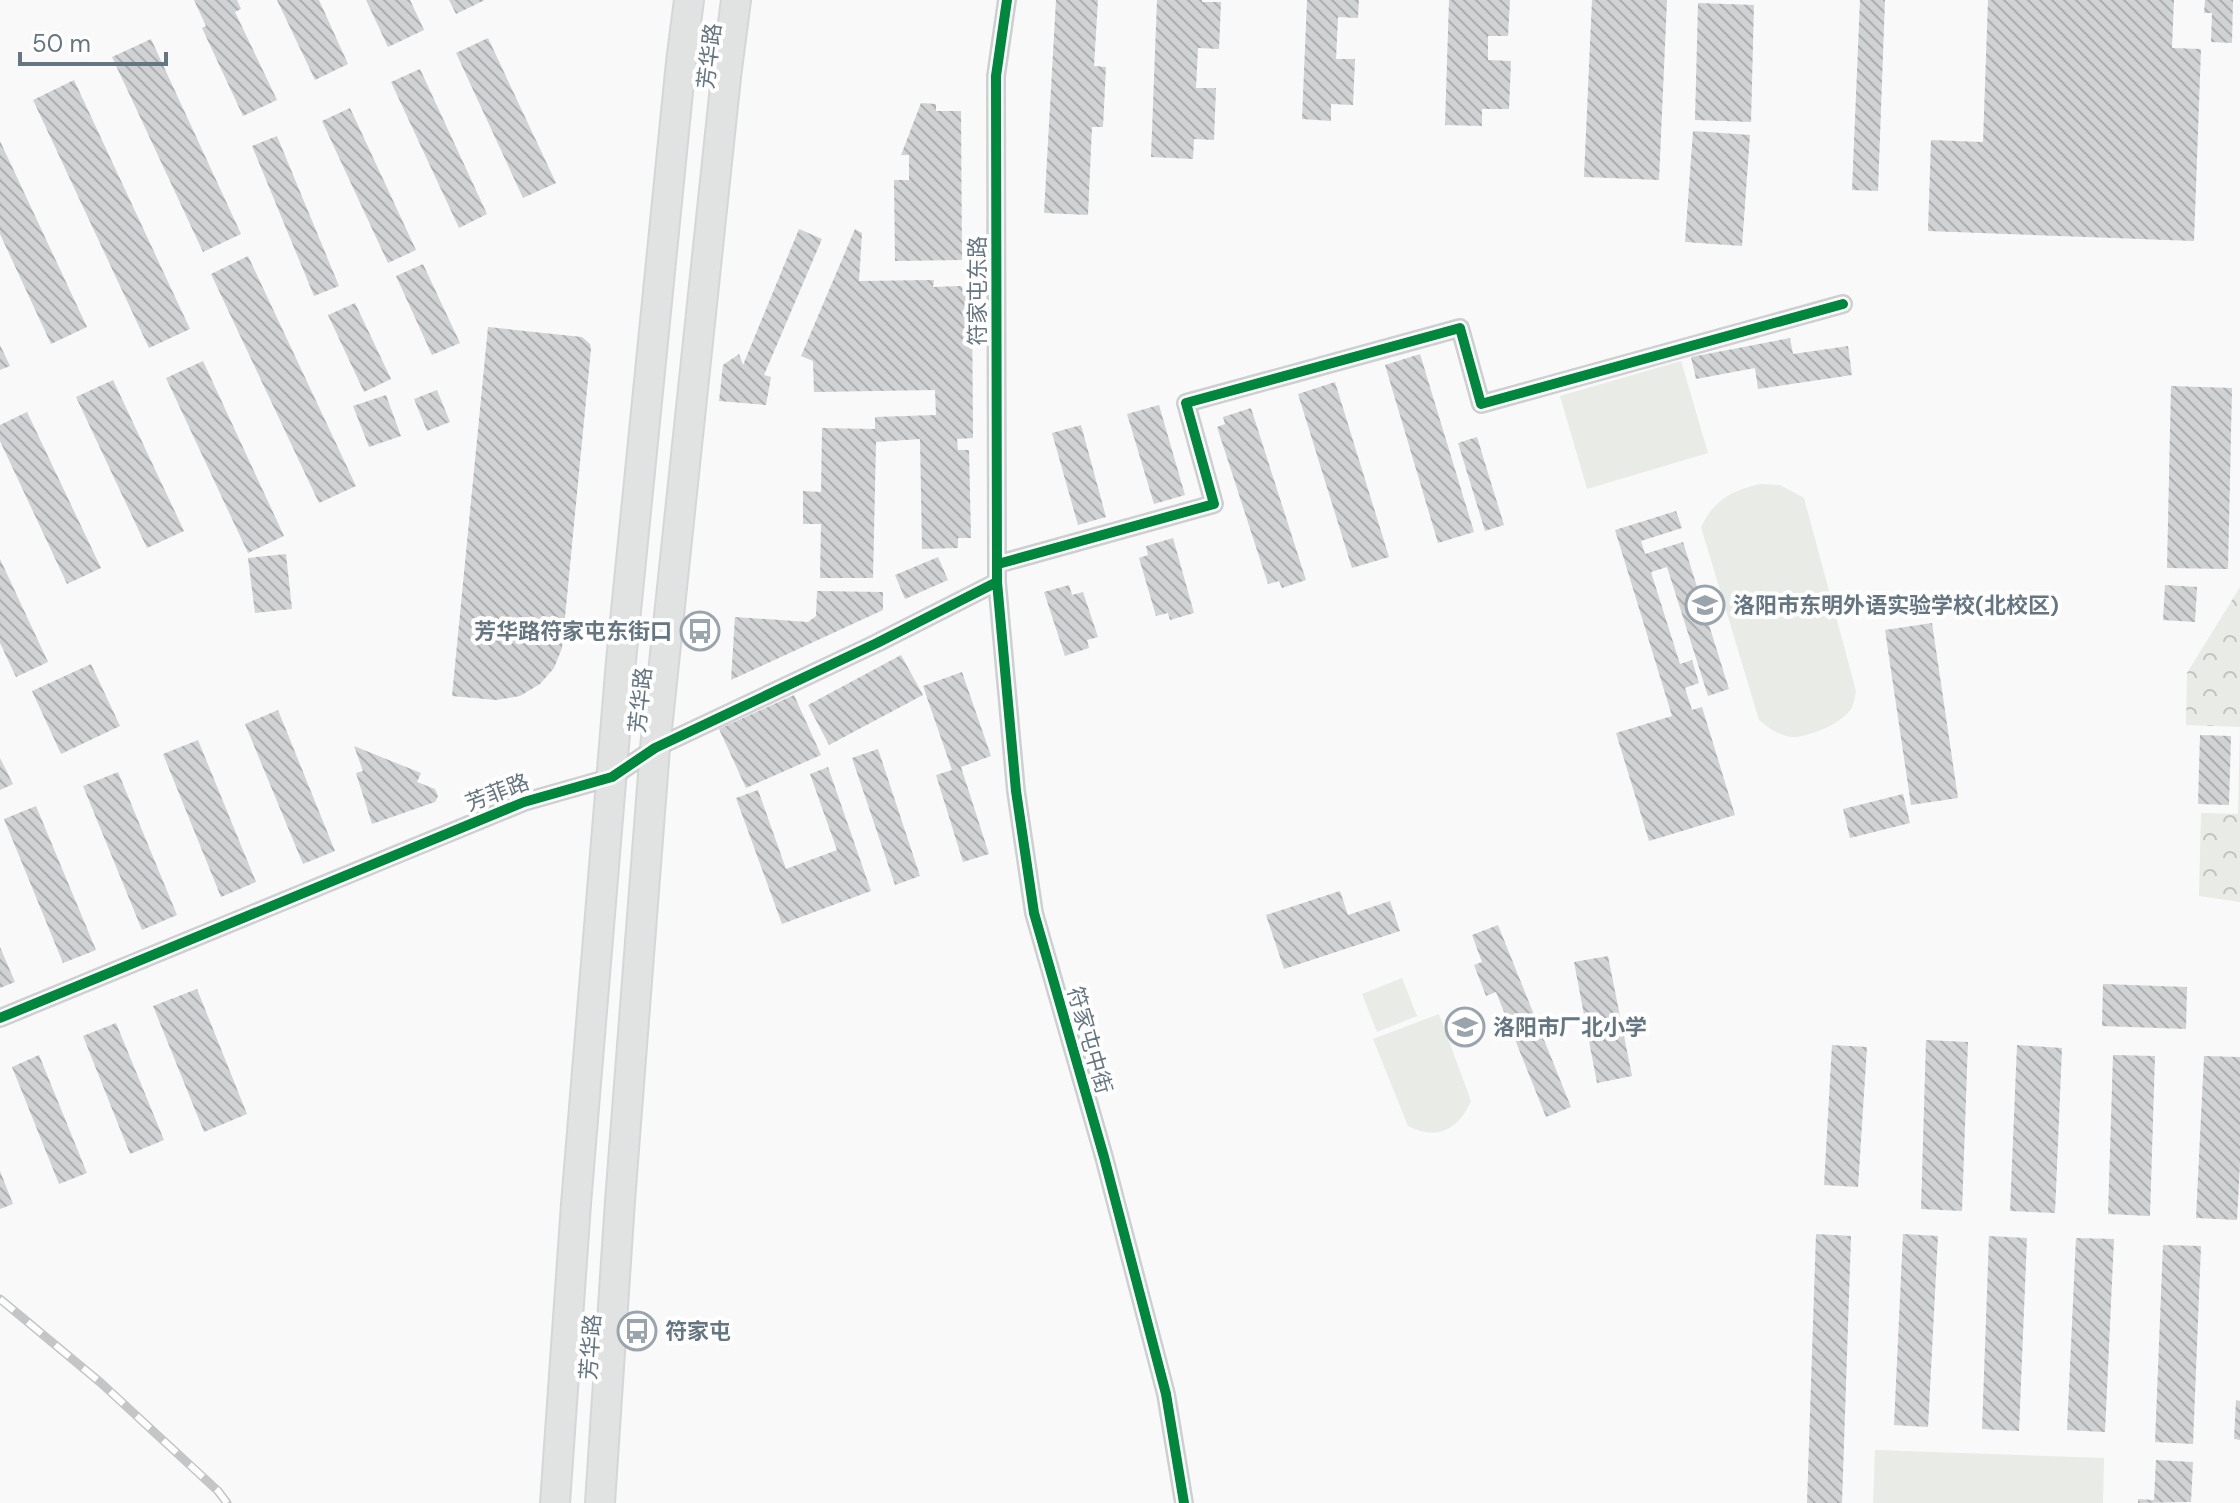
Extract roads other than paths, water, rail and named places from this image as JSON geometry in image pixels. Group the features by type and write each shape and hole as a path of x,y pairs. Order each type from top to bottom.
{"main road":[{"name":"芳华路","path":"555,1503 577,1188 621,661 689,0"},
{"name":"芳华路","path":"600,1503 655,748 736,0"}],"street":[{"name":"符家屯东路","path":"997,573 996,76 1007,0"},
{"name":"芳菲路","path":"0,1018 524,802 612,777 655,748 877,643 997,573 1214,504 1186,403 1460,328 1481,404 1843,304"},
{"name":"符家屯中街","path":"997,573 1016,791 1034,913 1104,1157 1163,1380 1184,1503"}],"railway":[{"path":"0,1299 101,1383 218,1491 227,1503"}],"place":[{"name":"洛阳市东明外语实验学校(北校区)","path":"1705,605"},
{"name":"芳华路符家屯东街口","path":"700,631"},
{"name":"洛阳市厂北小学","path":"1465,1027"},
{"name":"符家屯","path":"637,1331"}]}
